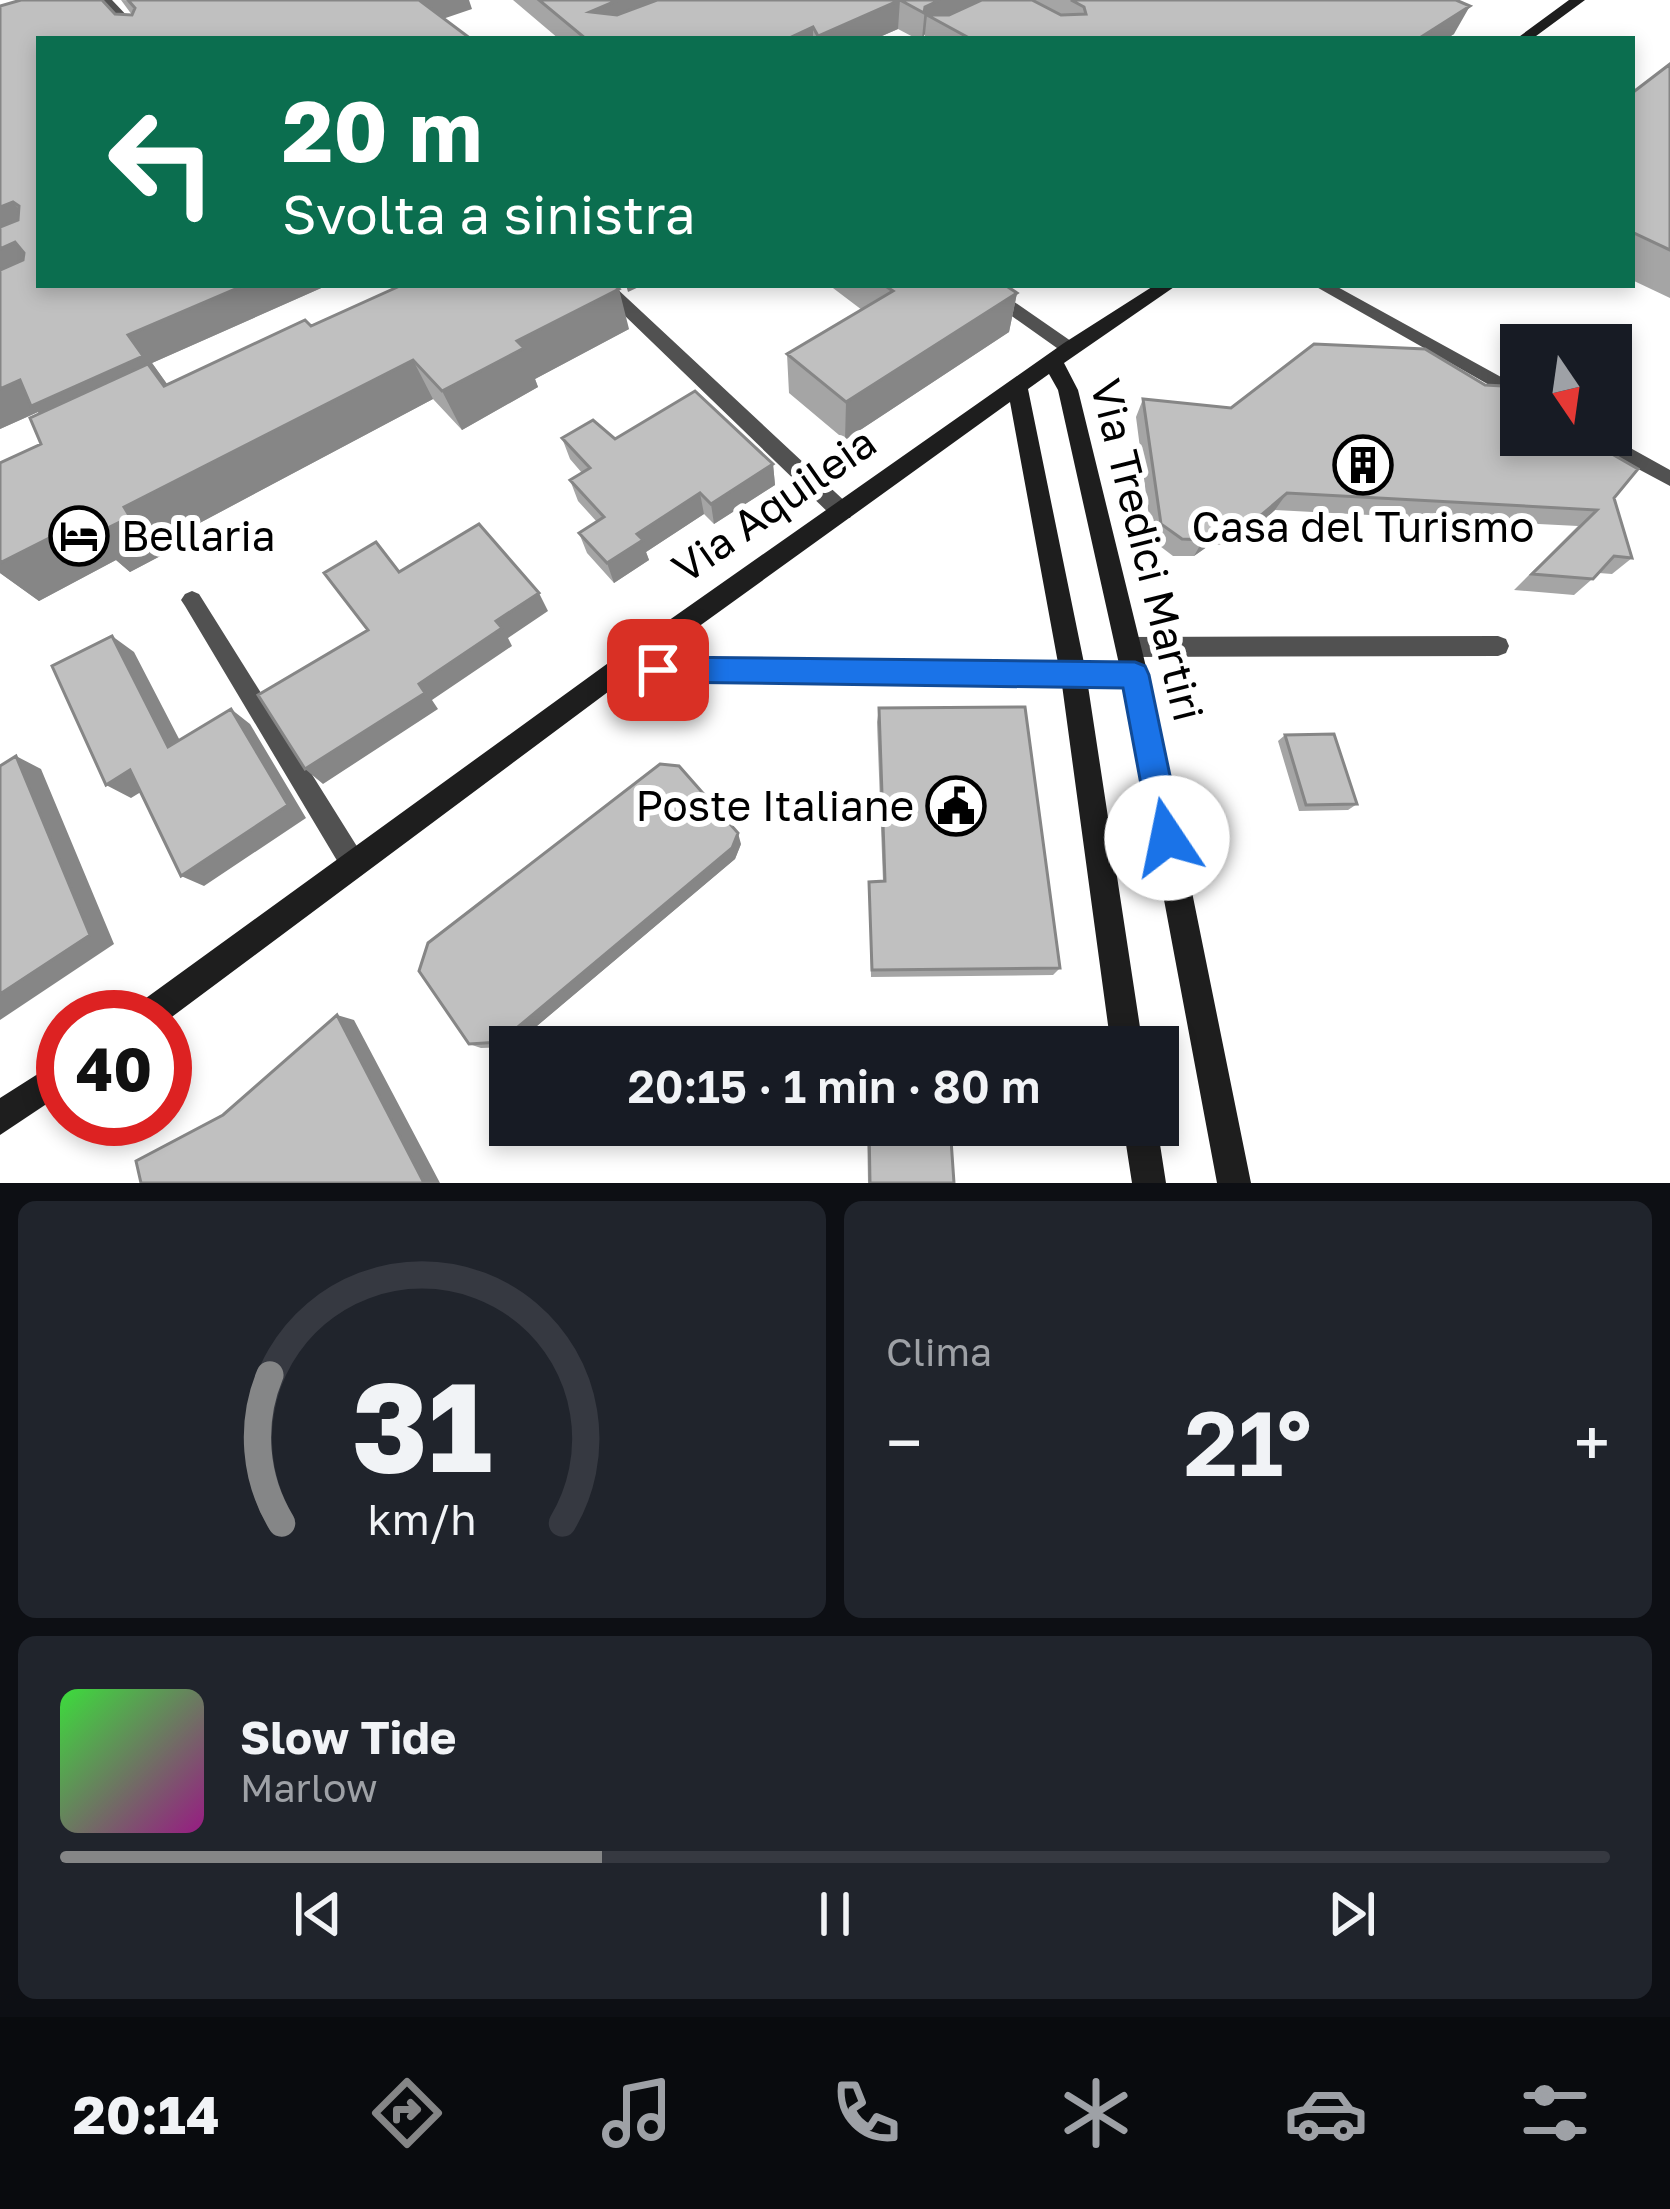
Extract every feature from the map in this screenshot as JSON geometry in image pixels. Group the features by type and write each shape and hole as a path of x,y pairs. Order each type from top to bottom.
{"street":[{"path":"1527,36 1578,0"},
{"path":"605,288 842,512"},
{"path":"981,288 1062,355"},
{"name":"Via Aquileia","path":"183,990 620,670 1163,288"},
{"name":"Via Tredici Martiri","path":"1062,355 1131,661 1234,1183"},
{"name":"Via Tredici Martiri","path":"1018,389 1073,674 1124,1026"},
{"path":"620,670 1073,674 1131,661"},
{"path":"0,1118 36,1093"},
{"path":"1143,1146 1149,1183"}],"lane":[{"path":"105,0 140,36"},
{"path":"1326,288 1500,384"},
{"path":"1630,456 1670,478"},
{"path":"192,600 354,865"},
{"path":"1131,661 1498,646"}],"building":[{"path":"21,0 102,0 115,14 132,15 135,8 128,0 419,0 467,36 36,36 36,288 238,288 128,335 143,356 31,406 20,380 0,389 0,270 23,260 24,253 15,242 0,249 0,227 18,220 19,206 13,202 0,207 0,6"},
{"path":"539,0 618,0 590,12 617,15 657,0 900,0 818,36 813,27 794,36 582,36"},
{"path":"900,0 940,0 925,7 924,13"},
{"path":"982,0 1032,0 1061,15 1086,14 1084,7 1071,0 1456,0 1470,6 1423,36 966,36 927,15 949,15"},
{"path":"1670,64 1670,250 1635,233 1635,91"},
{"path":"395,288 619,289 517,341 524,348 442,391 413,360 124,507 130,517 89,537 81,522 0,563 0,463 41,444 30,418 148,364 164,386 305,320 311,326"},
{"path":"888,288 1010,288 1017,293 846,402 787,354 893,291"},
{"name":"Casa del Turismo","path":"1314,344 1425,349 1485,385 1500,386 1500,456 1615,456 1638,469 1614,498 1632,558 1614,556 1593,579 1532,574 1597,510 1287,493 1245,529 1221,528 1203,540 1182,539 1161,524 1143,399 1231,408"},
{"path":"695,391 773,464 711,504 700,493 637,534 643,540 607,563 579,533 604,517 570,480 590,468 562,438 593,420 615,439"},
{"path":"479,524 539,593 496,621 502,628 419,684 425,693 305,769 258,695 368,630 324,573 376,542 399,572"},
{"path":"112,636 168,747 231,709 288,805 181,876 130,770 106,785 52,666"},
{"name":"Poste Italiane","path":"1025,707 1060,968 872,970 869,882 885,881 879,708"},
{"path":"1334,734 1357,804 1306,805 1285,735"},
{"path":"16,756 90,935 0,994 0,766"},
{"path":"660,764 679,766 738,833 732,848 519,1026 489,1026 489,1043 469,1044 419,971 428,943"},
{"path":"337,1015 424,1183 141,1183 136,1161 164,1146 192,1146 192,1131 223,1115"},
{"path":"869,1146 951,1146 954,1183 870,1183"}],"place":[{"name":"Casa del Turismo","path":"1363,465"},
{"name":"Bellaria","path":"79,536"},
{"name":"Poste Italiane","path":"956,806"}],"route":[{"path":"658,670 1135,675 1167,838"}]}
